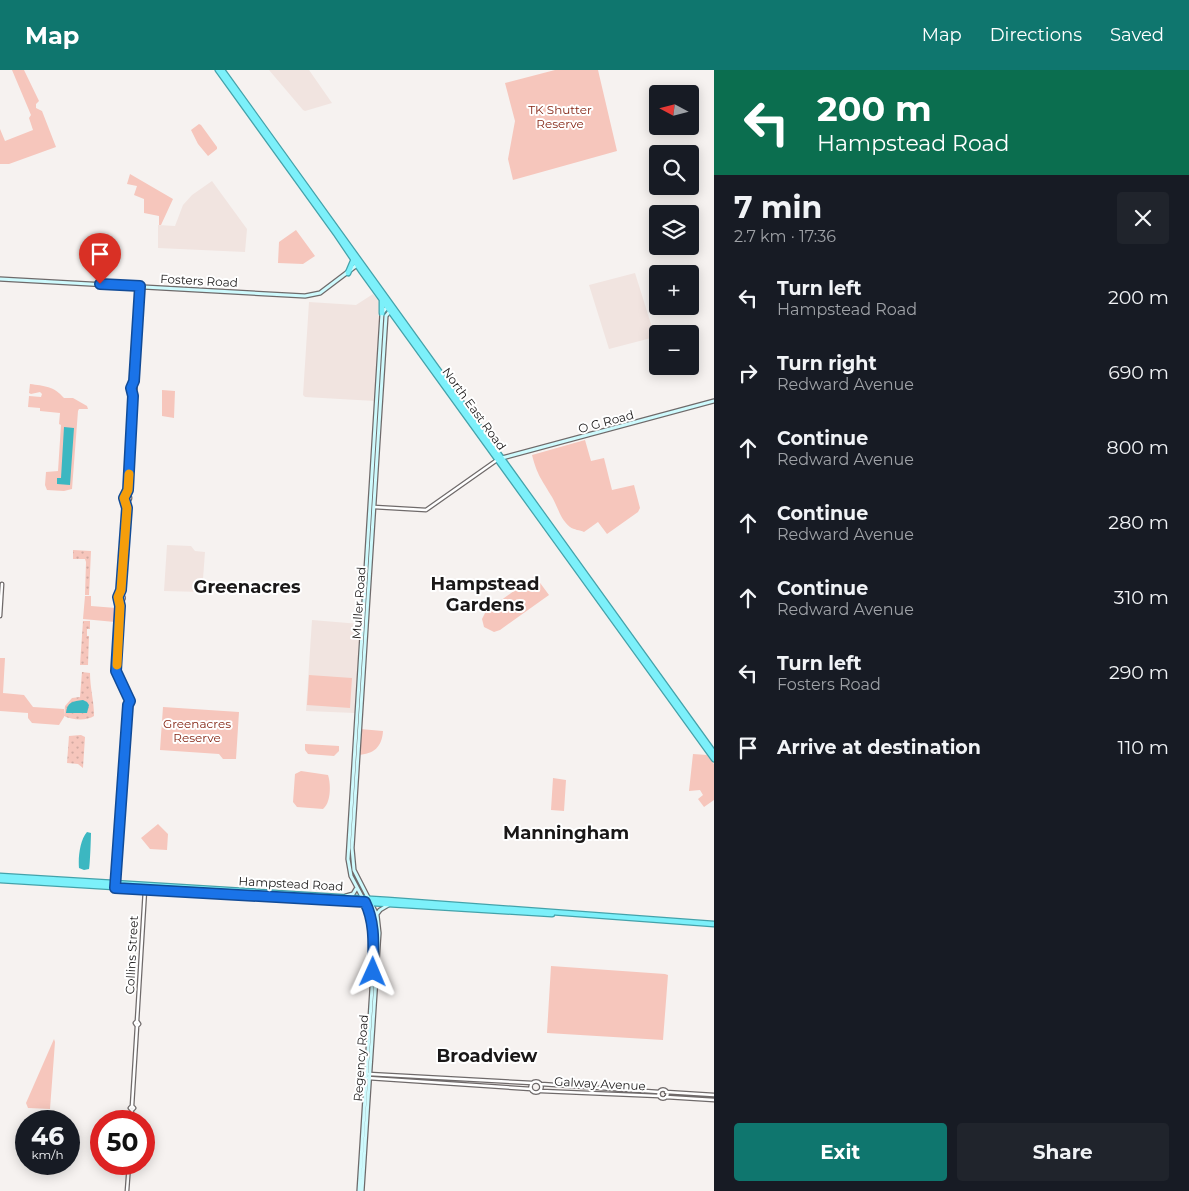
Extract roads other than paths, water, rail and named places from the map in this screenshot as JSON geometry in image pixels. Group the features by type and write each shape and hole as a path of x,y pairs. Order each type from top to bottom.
{"highway":[{"name":"North East Road","path":"218,70 545,520 714,759"},
{"name":"North East Road","path":"222,70 257,122"},
{"name":"North East Road","path":"337,232 359,264 362,272 381,298 391,307"},
{"path":"348,272 354,259"},
{"path":"381,298 382,313"},
{"name":"North East Road","path":"705,744 714,752"},
{"name":"Hampstead Road","path":"0,878 306,898 367,900 714,924"},
{"name":"Hampstead Road","path":"306,898 340,897 390,904 458,906"}],"main road":[{"name":"Fosters Road","path":"0,279 305,296 320,293 359,264"},
{"path":"348,272 362,272"},
{"path":"382,313 391,307"},
{"name":"Muller Road","path":"382,347 386,316 391,307"},
{"name":"Muller Road","path":"367,900 354,870 352,856 382,347 382,313"},
{"name":"O G Road","path":"500,459 714,401"},
{"name":"Muller Road","path":"367,900 356,888 351,876 348,858 372,507"},
{"path":"340,897 353,894 356,888"},
{"name":"Regency Road","path":"367,900 377,914 379,933 367,1076"},
{"name":"Regency Road","path":"360,1191 373,972 373,938 367,900"},
{"path":"377,914 390,904"}],"street":[{"path":"115,886 128,705 130,701 116,671 127,508 127,501 124,498 127,496 128,490 140,286"},
{"path":"372,507 426,510 500,459"},
{"path":"0,616 2,584"},
{"name":"Collins Street","path":"132,1110 134,1108 132,1106 137,1026 139,1024 137,1021 145,888"},
{"path":"367,1076 537,1082 541,1084 541,1091 536,1093 531,1090 367,1076"},
{"path":"531,1090 532,1083"},
{"name":"Galway Avenue","path":"541,1084 659,1092"},
{"path":"714,1095 666,1092 663,1090 659,1092 659,1096 662,1098 714,1100"},
{"name":"Galway Avenue","path":"541,1091 659,1096"},
{"path":"666,1092 666,1097"},
{"path":"127,1191 128,1175"}],"water":[{"path":"64,427 74,428 70,485 57,484 57,478 61,478"},
{"path":"83,700 89,705 87,713 66,713 71,703"},
{"path":"87,832 91,833 90,863 89,869 84,870 79,868 79,859 81,844"}],"district":[{"name":"Greenacres","path":"247,587"},
{"name":"Hampstead Gardens","path":"485,594"},
{"name":"Manningham","path":"566,833"},
{"name":"Broadview","path":"487,1056"}],"park label":[{"name":"TK Shutter Reserve","path":"560,117"},
{"name":"Greenacres Reserve","path":"197,731"}]}
